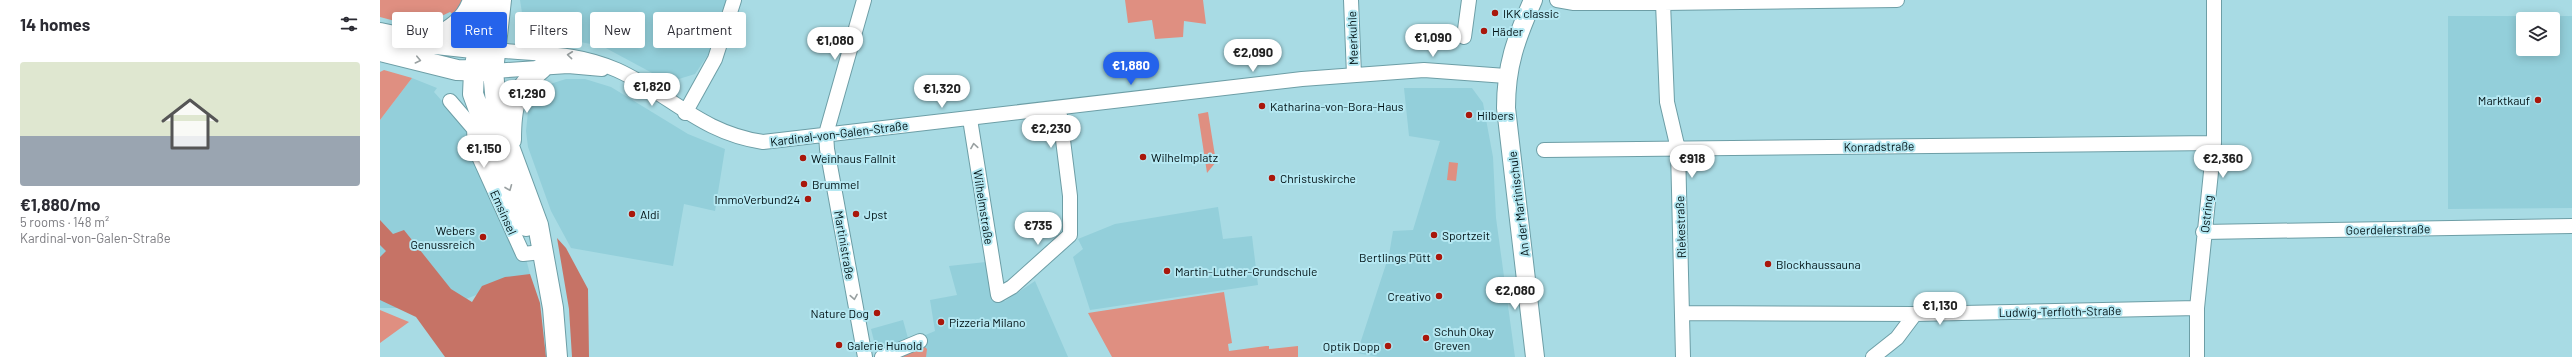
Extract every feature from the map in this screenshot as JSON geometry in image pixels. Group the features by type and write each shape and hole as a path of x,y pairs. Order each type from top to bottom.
{"main road":[{"path":"443,34 458,24 466,15 473,0"},
{"path":"486,0 486,49 483,71 473,94 479,127 522,221 542,252"},
{"path":"486,49 501,0"},
{"path":"382,40 392,41"},
{"path":"382,40 483,71"},
{"path":"443,45 486,49"},
{"path":"512,156 511,114 513,103 520,90 542,68"},
{"path":"483,71 497,114 538,225 553,308 557,357"}],"street":[{"path":"685,113 715,59 734,0"},
{"path":"826,134 864,0"},
{"name":"Meerkuhle","path":"1351,0 1354,75"},
{"path":"1464,37 1469,0"},
{"name":"An der Martinischule","path":"1533,0 1520,29 1506,76 1506,108 1535,357"},
{"path":"1557,0 1574,3 1896,0"},
{"name":"Ostring","path":"2197,357 2197,308 2203,232 2214,142 2214,0"},
{"name":"Riekestraße","path":"1664,3 1667,102 1678,149 1683,357"},
{"name":"Kardinal-von-Galen-Straße","path":"486,49 578,56 618,71 685,113 720,130 750,140 777,142 826,134 1354,75 1424,70 1506,76"},
{"name":"Kardinal-von-Galen-Straße","path":"483,71 568,66 618,71"},
{"path":"450,101 479,127"},
{"name":"Wilhelmstraße","path":"970,119 998,296 1012,287 1070,235 1070,196 1059,108"},
{"name":"Martinistraße","path":"826,134 827,149 865,357"},
{"name":"Konradstraße","path":"1544,150 2214,142"},
{"name":"Goerdelerstraße","path":"2203,232 2572,226"},
{"name":"Ludwig-Terfloth-Straße","path":"1683,313 1915,314 2197,308"},
{"path":"1873,357 1897,338 1915,314"},
{"path":"882,357 920,341"}],"shaded area":[{"path":"380,0 470,0 462,12 450,12 443,15 443,12 392,12 392,20 380,17"},
{"path":"520,0 726,0 724,12 653,12 653,48 713,48 695,74 669,82 606,48 645,48 645,12 590,12 590,44 582,42 582,12 522,12"},
{"path":"1125,0 1203,0 1206,24 1184,21 1183,37 1155,39 1152,20 1128,23"},
{"path":"2448,16 2516,16 2516,56 2560,56 2560,16 2572,16 2572,208 2448,209"},
{"path":"384,70 412,78 380,120 380,72"},
{"path":"412,78 437,88 434,92 466,128 468,138 465,141 519,232 530,274 443,308 380,308 380,120"},
{"path":"566,79 585,79 611,87 688,134 725,149 715,211 684,204 673,266 571,248 551,211 528,147 526,131 528,112 533,99 550,84"},
{"path":"1404,88 1472,88 1483,103 1493,157 1496,218 1515,357 1379,357 1357,353 1389,255 1393,231 1413,230 1440,141 1409,136"},
{"path":"1208,112 1216,162 1207,173 1198,114"},
{"path":"1449,162 1458,163 1456,181 1447,180"},
{"name":"Martin-Luther-Grundschule","path":"1218,207 1223,239 1252,236 1258,285 1090,310 1073,257 1083,249 1078,239 1115,224"},
{"path":"380,220 393,234 404,230 451,289 472,302 482,286 505,277 530,274 540,303 546,357 445,357 416,317 380,300 380,257 386,251 380,245"},
{"path":"557,238 566,248 588,289 589,357 572,357 569,309"},
{"path":"986,262 991,294 1005,301 1035,281 1068,357 878,357 871,329 903,320 909,342 935,331 930,300 957,295 949,266"},
{"path":"1224,292 1232,343 1228,344 1229,351 1266,346 1269,346 1269,349 1298,346 1298,357 1112,357 1088,313"},
{"path":"380,310 409,322 380,343"},
{"path":"924,346 927,349 926,357 902,357"}],"place":[{"name":"IKK classic","path":"1495,13"},
{"name":"Häder","path":"1484,31"},
{"name":"Marktkauf","path":"2538,100"},
{"name":"Katharina-von-Bora-Haus","path":"1262,106"},
{"name":"Hilbers","path":"1469,115"},
{"name":"Wilhelmplatz","path":"1143,157"},
{"name":"Weinhaus Fallnit","path":"803,158"},
{"name":"Christuskirche","path":"1272,178"},
{"name":"Brummel","path":"804,184"},
{"name":"ImmoVerbund24","path":"808,199"},
{"name":"Aldi","path":"632,214"},
{"name":"Jpst","path":"856,214"},
{"name":"Sportzeit","path":"1434,235"},
{"name":"Webers Genussreich","path":"483,237"},
{"name":"Bertlings Pütt","path":"1439,257"},
{"name":"Blockhaussauna","path":"1768,264"},
{"name":"Martin-Luther-Grundschule","path":"1167,271"},
{"name":"Creativo","path":"1439,296"},
{"name":"Nature Dog","path":"877,313"},
{"name":"Pizzeria Milano","path":"941,322"},
{"name":"Schuh Okay Greven","path":"1426,338"},
{"name":"Galerie Hunold","path":"839,345"},
{"name":"Optik Dopp","path":"1388,346"}]}
